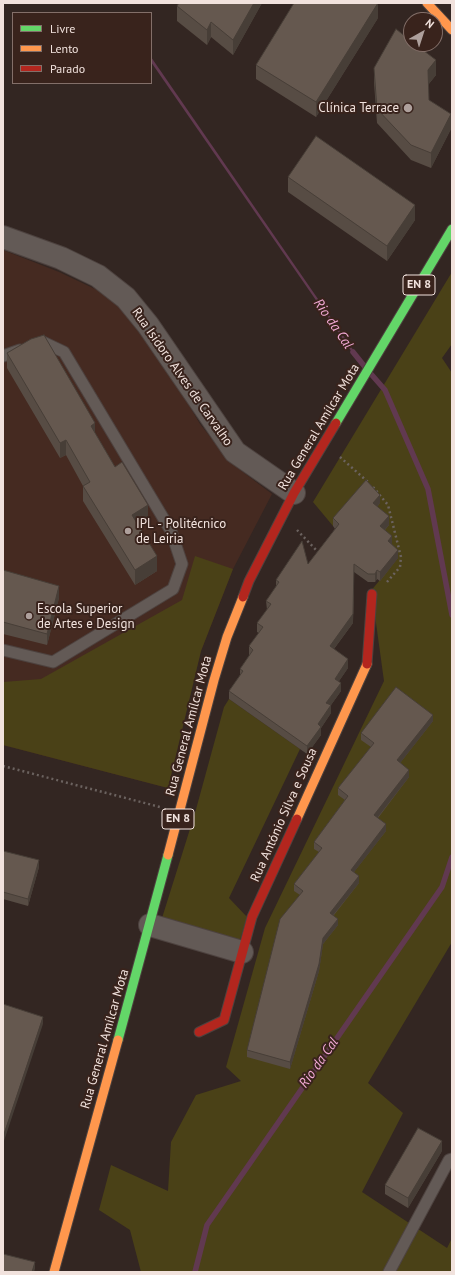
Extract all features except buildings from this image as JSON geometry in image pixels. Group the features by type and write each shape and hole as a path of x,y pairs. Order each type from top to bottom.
{"main road":[{"path":"427,3 452,30"},
{"name":"Rua General Amílcar Mota","path":"54,1272 150,925 214,680 249,581 294,493 452,229"},
{"name":"Rua António Silva e Sousa","path":"199,1032 224,1020 252,917 272,876 367,663 372,594"}],"street":[{"name":"Rua Isidoro Alves de Carvalho","path":"3,237 61,258 98,276 126,298 148,325 234,452 294,493"},
{"path":"150,925 242,952"}],"lane":[{"path":"3,356 43,342 64,352 171,531 182,564 173,589 53,662 3,650"},
{"path":"389,1272 449,1160 452,1159"}],"path":[{"path":"340,457 376,490 388,505 401,557 400,567 391,579 372,594"},
{"path":"297,530 322,556"},
{"path":"3,766 180,812"}],"shaded area":[{"name":"IPL - Politécnico de Leiria","path":"3,250 59,272 97,290 123,310 174,380 200,424 231,463 272,494 233,569 201,651 168,788 3,745"},
{"path":"452,272 452,344 442,358 452,373 452,942 368,1083 403,1113 362,1192 447,1248 452,1238 452,1272 141,1272 130,1230 99,1210 111,1165 168,1191 171,1142 196,1095 241,1081 226,1067 265,928 384,681 372,594 370,592 398,558 373,512 366,489 333,526 313,502"},
{"path":"195,556 233,569 201,651 168,788 3,745 3,682 41,679 182,600"},
{"path":"229,699 300,749 229,898 247,917 240,940 162,918 195,813 224,707"}],"water":[{"path":"152,58 358,357 356,358 152,63"}],"waterway":[{"name":"Rio da Cal","path":"353,352 365,367"},
{"name":"Rio da Cal","path":"371,374 385,390 428,489 452,615"},
{"name":"Rio da Cal","path":"195,1272 207,1225 442,887 452,857"}],"traffic: fast":[{"path":"336,423 452,229"},
{"path":"118,1040 168,855"}],"traffic: slow":[{"path":"427,3 452,30"},
{"path":"168,855 214,680 227,637 243,597"},
{"path":"297,819 367,664"},
{"path":"54,1272 118,1040"}],"traffic: jam":[{"path":"243,597 249,581 294,493 336,423"},
{"path":"367,664 372,594"},
{"path":"199,1032 224,1020 252,917 297,819"}],"place":[{"name":"Clínica Terrace","path":"408,108"},
{"name":"IPL - Politécnico de Leiria","path":"128,531"},
{"name":"Escola Superior de Artes e Design","path":"29,616"}]}
